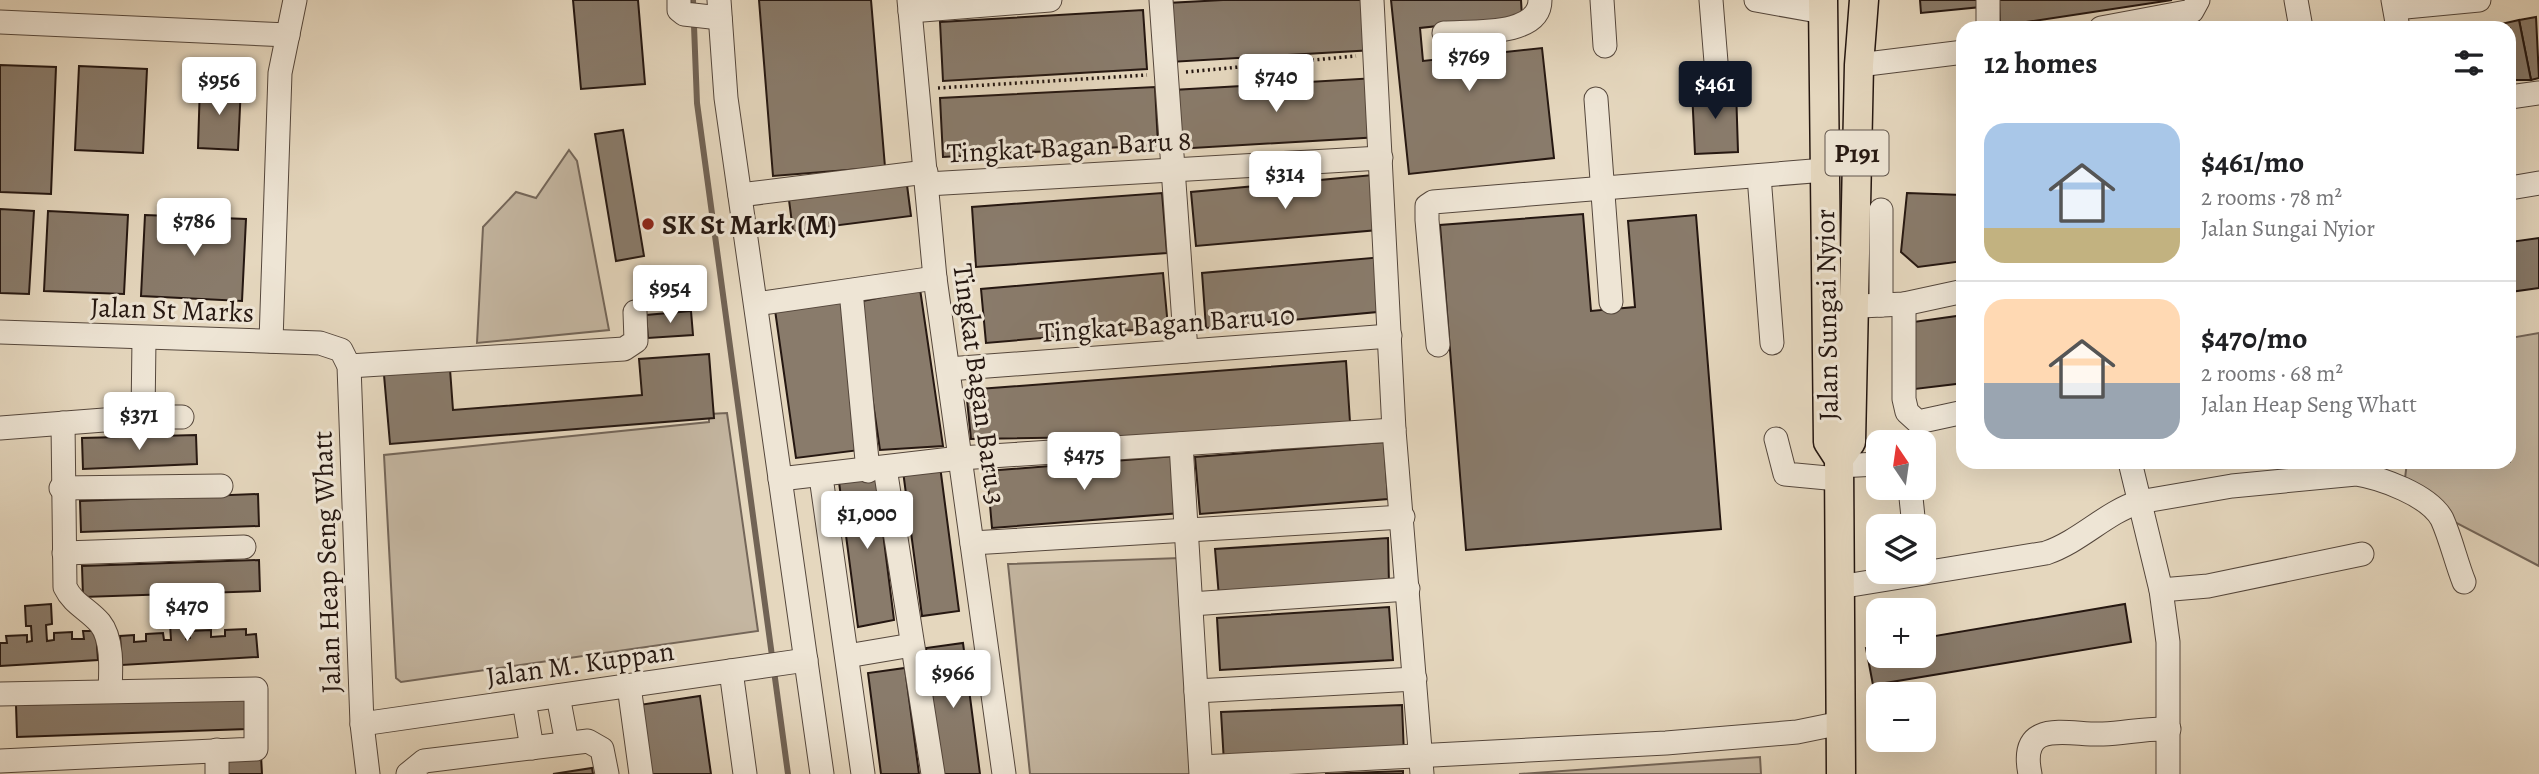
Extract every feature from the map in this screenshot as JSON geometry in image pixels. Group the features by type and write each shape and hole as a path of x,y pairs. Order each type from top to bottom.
{"main road":[{"name":"Jalan Sungai Nyior","path":"1840,307 1864,0"},
{"name":"Jalan Sungai Nyior","path":"1823,6 1825,170 1851,442 1838,468 1841,774"}],"street":[{"path":"271,341 280,73 295,0"},
{"path":"910,5 1050,0"},
{"path":"1161,0 1171,170 1186,351"},
{"path":"1371,0 1394,430 1422,766"},
{"path":"1444,33 1520,27 1533,20 1540,8 1540,0"},
{"path":"1602,0 1605,47"},
{"path":"1711,0 1716,62"},
{"path":"1756,0 1823,6"},
{"path":"1988,0 1988,21"},
{"path":"2296,0 2300,21"},
{"path":"2395,12 2479,0"},
{"name":"Tingkat Bagan Baru 3","path":"910,5 935,278 1004,774"},
{"path":"2131,21 2195,6"},
{"path":"701,10 740,195 822,774"},
{"path":"0,22 288,35"},
{"path":"1859,65 1956,53"},
{"path":"2516,96 2539,93"},
{"path":"1596,99 1611,302"},
{"name":"Tingkat Bagan Baru 8","path":"740,195 926,178 1171,170 1381,158"},
{"path":"1438,345 1427,206 1433,202 1825,170"},
{"path":"1759,176 1772,342"},
{"path":"2516,187 2539,183"},
{"path":"1881,210 1907,412 1918,422 1956,414"},
{"path":"756,304 935,278"},
{"path":"852,291 876,469 912,645 933,774"},
{"path":"1840,307 1892,305 1956,293"},
{"name":"Jalan St Marks","path":"0,332 144,339 320,342 345,358 624,349 636,341 635,312"},
{"name":"Tingkat Bagan Baru 10","path":"948,369 1390,336"},
{"path":"143,417 144,339"},
{"name":"Jalan Heap Seng Whatt","path":"345,358 362,724 368,774"},
{"path":"0,428 143,417 182,417"},
{"path":"63,423 61,488 65,587 71,599 101,624 108,642 110,690"},
{"path":"780,479 821,477 960,458 1394,430"},
{"path":"1776,439 1785,474 1866,465"},
{"path":"1181,444 1201,771 1422,766 1797,732 1841,723"},
{"path":"2132,469 2161,590 2168,642 2168,774"},
{"path":"1839,587 2046,553 2070,545 2127,506 2139,502 2232,486 2356,474 2375,477 2409,491 2441,517 2464,582"},
{"path":"821,477 863,774"},
{"path":"61,488 221,486"},
{"path":"972,543 1403,517"},
{"path":"65,553 244,547"},
{"path":"2161,590 2208,586 2362,554"},
{"path":"1191,604 1408,589"},
{"path":"847,656 912,645"},
{"name":"Jalan M. Kuppan","path":"362,724 806,660"},
{"path":"731,671 745,774"},
{"path":"1196,691 1415,679"},
{"path":"629,686 641,774"},
{"path":"0,694 256,689 256,748 0,761"},
{"path":"558,696 567,743"},
{"path":"524,701 532,748"},
{"path":"2030,774 2028,758 2034,741 2049,731 2102,734 2143,727 2169,729"},
{"path":"408,774 424,761 588,741 598,745 604,755 607,774"},
{"path":"217,750 218,774"}],"shaded area":[{"path":"569,150 577,161 609,330 477,343 483,227 516,192 536,198"},
{"path":"2539,333 2539,566 2403,495 2406,469 2516,469 2516,337"},
{"path":"727,413 758,631 401,682 396,678 384,455 709,422 709,414"},
{"path":"1180,558 1190,774 1030,774 1008,564"},
{"path":"1760,757 1761,774 1519,774"}],"building":[{"path":"573,0 638,0 645,84 581,89"},
{"path":"759,0 871,0 885,167 773,176"},
{"path":"1223,0 1371,0 1374,50 1170,62 1167,3"},
{"path":"1391,0 1521,0 1522,17 1420,28 1423,61 1542,48 1554,158 1409,174"},
{"path":"1920,0 1981,0 1981,7 1921,13"},
{"path":"1999,0 2172,0 2033,21 2000,21"},
{"path":"1143,10 1147,69 943,81 940,22"},
{"path":"2536,17 2539,78 2531,80 2519,20"},
{"path":"2519,20 2531,80 2516,80 2514,21"},
{"path":"0,65 56,67 51,194 0,192"},
{"path":"79,66 147,69 143,153 75,150"},
{"path":"1376,78 1380,137 1176,149 1173,90"},
{"path":"200,84 241,86 238,150 198,148"},
{"path":"1155,87 1158,145 943,157 940,98"},
{"path":"1736,88 1738,152 1695,154 1692,90"},
{"path":"623,130 644,256 616,261 595,134"},
{"path":"1373,175 1378,230 1196,246 1191,192"},
{"path":"907,185 911,216 793,231 789,200"},
{"path":"1162,193 1167,253 976,267 972,207"},
{"path":"1907,193 1956,195 1956,262 1918,267 1901,252"},
{"path":"0,209 34,211 29,294 0,293"},
{"path":"48,211 128,215 124,294 44,291"},
{"path":"1583,214 1591,311 1635,307 1628,221 1696,215 1721,529 1466,550 1440,225"},
{"path":"145,215 246,219 242,301 141,296"},
{"path":"2539,238 2539,288 2516,291 2516,241"},
{"path":"1383,257 1388,311 1206,328 1202,273"},
{"path":"691,267 692,295 644,296 644,268"},
{"path":"1163,273 1168,327 986,343 981,289"},
{"path":"920,289 943,446 880,450 858,302"},
{"path":"844,300 860,450 796,458 775,310"},
{"path":"691,311 693,335 648,338 646,315"},
{"path":"1956,316 1956,384 1915,389 1906,323"},
{"path":"709,354 714,418 390,444 384,375 450,369 453,410 642,395 639,359"},
{"path":"1346,361 1350,422 1162,436 971,439 966,390"},
{"path":"196,435 197,464 83,469 82,438"},
{"path":"1384,442 1388,499 1200,514 1195,457"},
{"path":"1176,456 1181,513 992,528 987,471"},
{"path":"940,466 959,611 922,616 903,471"},
{"path":"876,477 894,620 858,627 839,482"},
{"path":"258,494 259,526 81,532 80,501"},
{"path":"1388,538 1389,585 1219,597 1215,549"},
{"path":"259,560 260,591 83,597 82,566"},
{"path":"189,602 190,622 185,623 186,639 190,638 190,631 211,630 211,637 225,636 225,630 246,629 246,635 256,634 258,657 122,665 120,636 134,635 134,642 146,641 146,634 163,633 164,640 171,640 170,624 164,624 163,604"},
{"path":"51,604 52,624 46,625 47,641 54,640 54,633 72,632 72,639 84,639 83,631 96,631 98,660 0,666 0,643 7,643 6,636 27,635 27,642 32,641 31,626 26,626 25,606"},
{"path":"2125,604 2131,642 1891,682 1872,682 1870,668 1936,668 1936,636"},
{"path":"1389,607 1393,660 1220,670 1217,618"},
{"path":"963,643 980,774 942,774 926,648"},
{"path":"905,668 919,774 881,774 868,673"},
{"path":"700,696 711,774 649,774 639,705"},
{"path":"246,697 247,729 17,737 16,705"},
{"path":"1402,705 1404,755 1224,763 1221,712"},
{"path":"261,755 262,774 228,774 228,756"},
{"path":"592,768 593,774 553,774"},
{"path":"1403,771 1403,774 1325,774"}],"waterway":[{"path":"693,0 697,103 788,774"}],"place":[{"name":"SK St Mark (M)","path":"648,224"}]}
